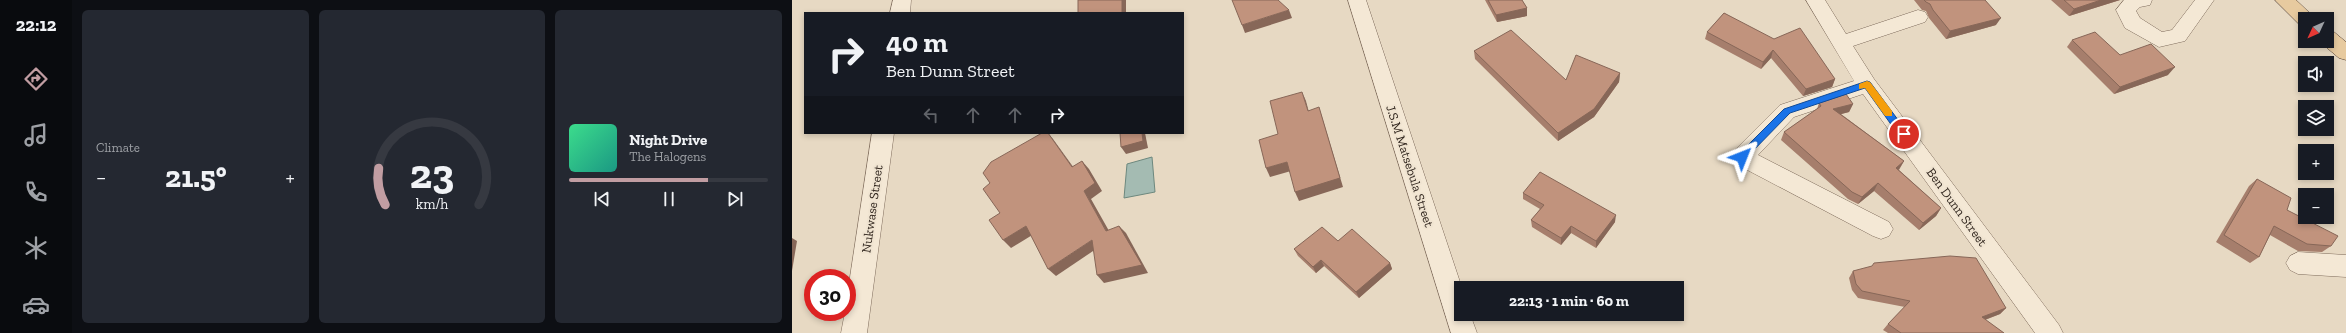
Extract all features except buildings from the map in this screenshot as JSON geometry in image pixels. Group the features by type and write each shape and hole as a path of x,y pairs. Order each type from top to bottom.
{"main road":[{"path":"2284,0 2298,12"},
{"path":"2334,43 2346,53"}],"street":[{"path":"900,12 902,0"},
{"name":"J.S.M Matsebula Street","path":"1357,0 1464,333"},
{"name":"Ben Dunn Street","path":"1815,0 1867,85 2050,333"},
{"path":"2143,0 2135,1 2126,10 2132,22 2159,40 2178,36 2206,0"},
{"path":"1840,43 1918,17"},
{"path":"1867,85 1787,111 1742,157 1881,229"},
{"name":"Nukwase Street","path":"854,333 883,134"},
{"path":"2298,263 2346,266"}],"shaded area":[{"path":"1152,157 1155,192 1124,198 1127,164"}],"slow traffic":[{"path":"1862,86 1867,85 1889,114"}],"route":[{"path":"1742,157 1787,111 1867,85 1904,134"}]}
